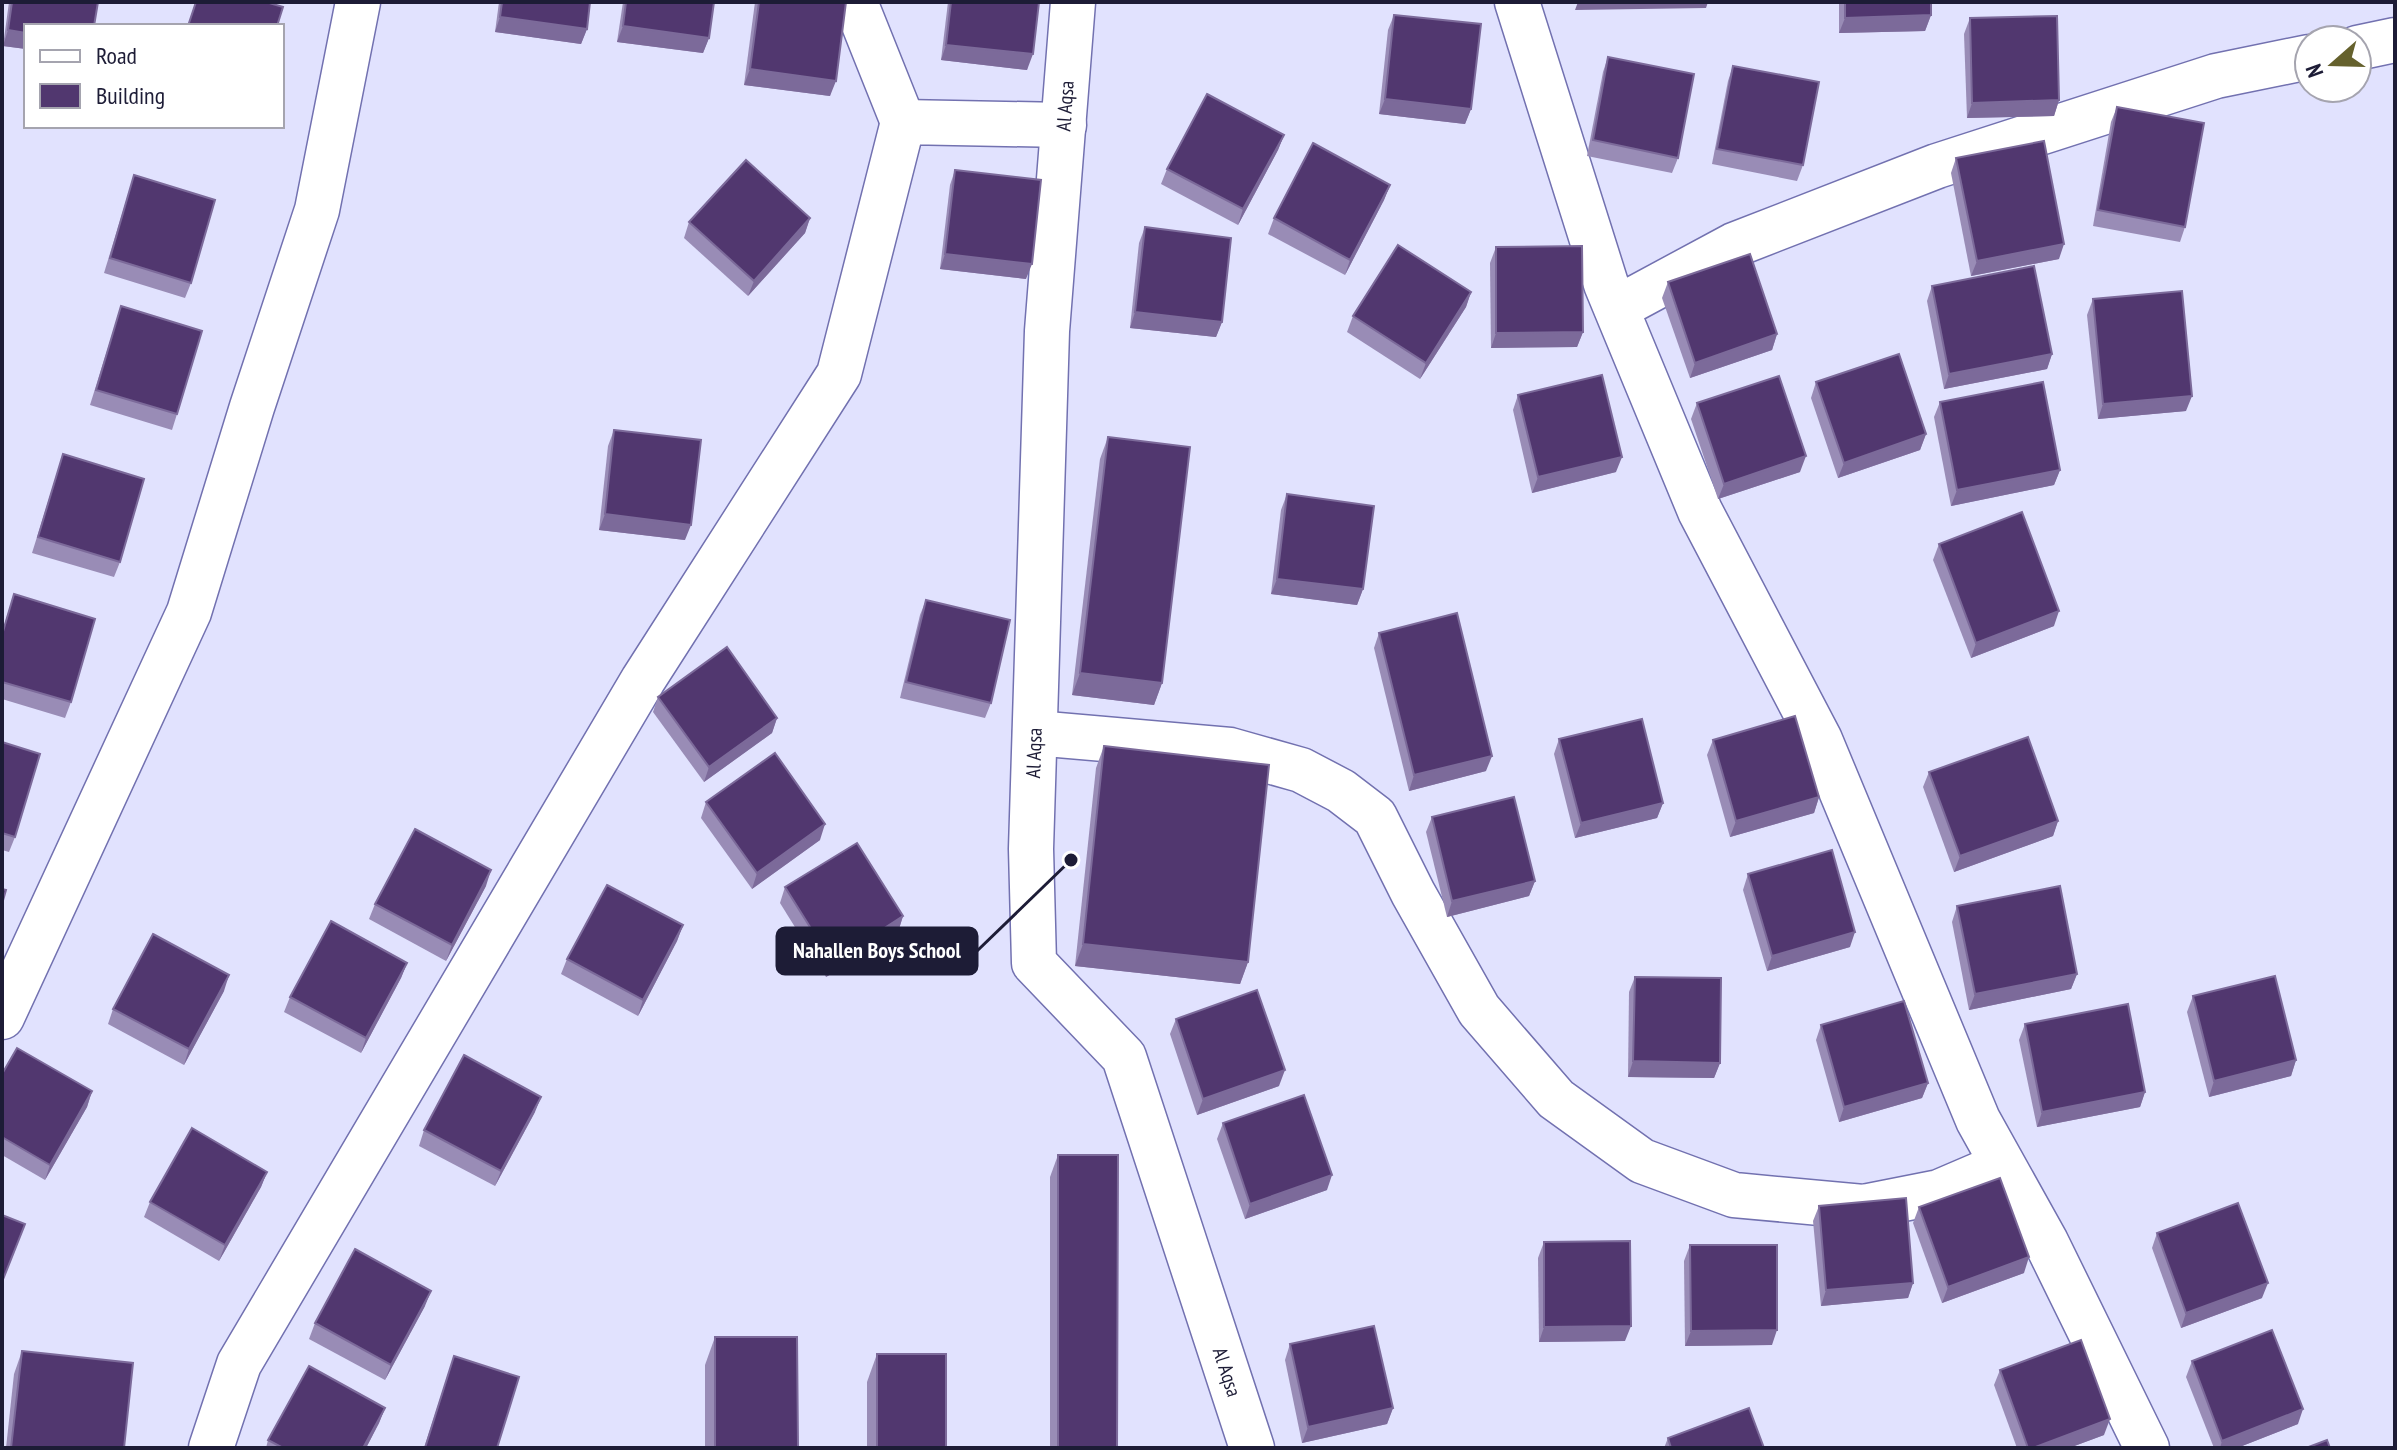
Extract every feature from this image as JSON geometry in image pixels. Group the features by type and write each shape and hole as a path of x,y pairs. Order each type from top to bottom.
{"street":[{"path":"2,1017 189,612 317,210 358,2"},
{"path":"211,1448 239,1364 643,680 839,374 903,122 855,2"},
{"name":"Al Aqsa","path":"1073,2 1047,331 1031,849 1034,963 1124,1057 1252,1448"},
{"path":"1517,2 1606,284 1700,511 1820,740 1978,1120 2046,1242 2147,1448"},
{"path":"2373,45 2395,40"},
{"path":"1617,308 1734,245 1937,166 2216,76 2293,60"},
{"path":"903,122 1064,125"},
{"path":"1035,733 1230,750 1301,770 1341,791 1375,817 1413,893 1479,1010 1556,1099 1642,1161 1734,1195 1863,1207 1939,1192 2002,1165"}],"building":[{"path":"12,2 98,2 94,24 24,24 24,33 8,30"},
{"path":"196,2 266,2 283,7 278,24 189,24"},
{"path":"502,2 590,2 587,29 500,17"},
{"path":"626,2 714,2 709,38 623,26"},
{"path":"759,2 846,2 836,81 750,69"},
{"path":"951,2 1039,2 1033,54 946,45"},
{"path":"1845,2 1931,2 1931,15 1845,18"},
{"path":"1394,15 1481,24 1471,109 1385,99"},
{"path":"2057,16 2059,100 1972,103 1970,18"},
{"path":"1608,57 1694,74 1678,158 1593,140"},
{"path":"1733,66 1819,82 1803,165 1717,149"},
{"path":"1207,94 1284,135 1243,209 1167,169"},
{"path":"2117,107 2204,123 2185,227 2098,210"},
{"path":"2044,141 2064,244 1977,261 1956,158"},
{"path":"1313,143 1390,185 1350,260 1274,218"},
{"path":"746,160 810,218 754,281 689,222"},
{"path":"955,170 1041,180 1032,264 945,254"},
{"path":"134,175 215,200 191,283 110,258"},
{"path":"1145,227 1231,238 1222,322 1135,312"},
{"path":"1398,245 1471,292 1426,363 1353,316"},
{"path":"1582,246 1583,332 1496,333 1496,247"},
{"path":"1750,254 1777,334 1695,363 1668,282"},
{"path":"2034,266 2052,354 1949,374 1932,286"},
{"path":"2182,291 2192,396 2103,404 2093,299"},
{"path":"121,306 202,331 177,414 96,390"},
{"path":"1899,354 1926,434 1844,463 1816,382"},
{"path":"1602,375 1622,457 1538,477 1518,395"},
{"path":"1779,376 1806,456 1724,484 1697,403"},
{"path":"2043,382 2060,470 1957,490 1940,402"},
{"path":"614,430 701,440 691,525 605,514"},
{"path":"1108,437 1190,447 1162,683 1080,673"},
{"path":"63,454 144,479 120,562 38,537"},
{"path":"1287,494 1374,506 1363,589 1277,579"},
{"path":"2022,512 2059,611 1976,643 1939,544"},
{"path":"14,594 95,619 71,702 2,682 2,635"},
{"path":"926,600 1010,620 991,703 906,682"},
{"path":"1457,613 1492,756 1414,775 1379,633"},
{"path":"727,647 777,718 709,767 658,697"},
{"path":"1795,716 1819,797 1736,821 1713,740"},
{"path":"1642,719 1663,803 1581,823 1559,739"},
{"path":"2028,737 2058,821 1960,856 1929,772"},
{"path":"2,742 40,754 15,837 2,833"},
{"path":"1104,746 1269,765 1248,962 1083,944"},
{"path":"775,753 825,824 757,873 706,802"},
{"path":"1514,797 1535,881 1452,901 1432,817"},
{"path":"415,829 491,870 452,945 375,904"},
{"path":"857,843 903,916 832,962 785,887"},
{"path":"1832,850 1855,932 1772,956 1748,874"},
{"path":"607,885 683,925 643,1000 567,959"},
{"path":"2060,886 2077,974 1975,994 1957,906"},
{"path":"331,921 407,963 366,1038 290,997"},
{"path":"153,934 229,975 189,1049 113,1009"},
{"path":"2275,976 2296,1060 2214,1081 2193,996"},
{"path":"1635,977 1721,978 1720,1063 1633,1061"},
{"path":"1257,990 1285,1070 1203,1099 1176,1019"},
{"path":"1904,1001 1928,1083 1844,1107 1821,1025"},
{"path":"2128,1004 2145,1092 2042,1112 2025,1024"},
{"path":"17,1048 92,1091 50,1165 2,1137 2,1074"},
{"path":"464,1055 541,1097 501,1171 424,1130"},
{"path":"1304,1095 1332,1175 1250,1204 1223,1123"},
{"path":"192,1128 267,1172 225,1245 150,1202"},
{"path":"1058,1155 1118,1155 1117,1448 1058,1448"},
{"path":"2000,1178 2029,1257 1948,1287 1919,1207"},
{"path":"1906,1198 1913,1283 1826,1290 1819,1206"},
{"path":"2238,1203 2268,1283 2186,1313 2157,1233"},
{"path":"2,1215 25,1224 2,1282"},
{"path":"1630,1241 1631,1326 1544,1327 1544,1242"},
{"path":"1690,1245 1777,1245 1777,1330 1691,1331"},
{"path":"355,1249 431,1291 391,1365 315,1323"},
{"path":"1374,1326 1393,1408 1308,1427 1290,1344"},
{"path":"2272,1330 2303,1409 2222,1441 2192,1361"},
{"path":"715,1337 797,1337 798,1448 715,1448"},
{"path":"2081,1340 2110,1419 2028,1448 2000,1370"},
{"path":"22,1351 133,1363 124,1448 11,1448"},
{"path":"877,1354 946,1354 946,1448 877,1448"},
{"path":"454,1356 519,1377 497,1448 425,1448"},
{"path":"309,1366 385,1408 363,1448 283,1448 268,1440"},
{"path":"1749,1408 1764,1448 1671,1448 1668,1438"},
{"path":"2327,1440 2330,1448 2306,1448"}],"place":[{"name":"Nahallen Boys School","path":"1071,860"}]}
